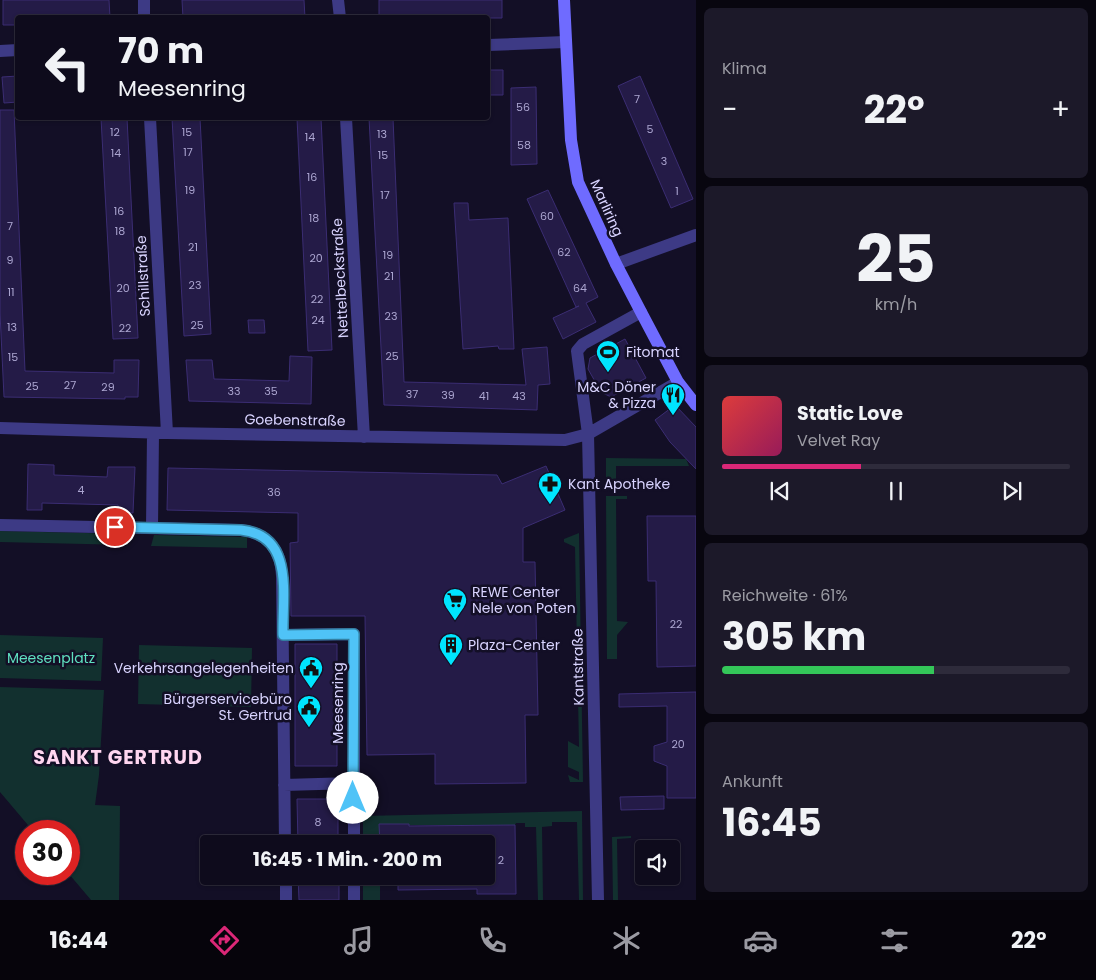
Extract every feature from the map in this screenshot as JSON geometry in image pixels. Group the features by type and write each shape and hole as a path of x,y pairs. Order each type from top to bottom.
{"street":[{"path":"144,0 144,15"},
{"path":"338,0 340,15"},
{"name":"Marliring","path":"564,0 571,140 578,182 616,264 678,382 696,405"},
{"path":"490,44 565,42"},
{"path":"0,51 15,50"},
{"name":"Schillstraße","path":"150,120 167,433"},
{"name":"Nettelbeckstraße","path":"346,120 364,437"},
{"path":"616,264 696,235"},
{"path":"588,434 577,351 583,344 641,312"},
{"name":"Goebenstraße","path":"0,428 153,433 565,440 588,434 678,382"},
{"path":"152,528 153,433"},
{"name":"Kantstraße","path":"588,434 598,900"},
{"path":"0,525 247,530 268,540 277,550 281,563 285,835"},
{"name":"Meesenring","path":"283,635 354,634 354,835"},
{"path":"284,785 353,783"},
{"path":"286,885 286,900"},
{"path":"354,885 354,900"}],"green space":[{"path":"606,458 686,459 689,466 616,466 616,479 606,479"},
{"path":"606,496 627,496 627,499 616,499 617,621 628,622 617,635 617,659 607,659"},
{"path":"0,531 128,534 128,545 0,542"},
{"path":"579,533 583,782 570,782 568,775 579,780 579,772 568,767 568,741 579,747 575,547 564,542 564,539"},
{"path":"154,535 247,537 247,548 151,546"},
{"name":"Meesenplatz","path":"0,635 103,638 101,681 0,678"},
{"path":"139,645 252,648 251,707 138,704"},
{"path":"0,687 104,690 99,775 95,805 120,806 119,900 91,900 78,885 80,885 80,820 24,820 0,792"},
{"path":"582,811 583,900 579,900 577,822 552,822 552,826 542,827 543,900 538,900 536,827 525,827 525,823 516,823 515,825 379,825 380,835 363,835 363,816"},
{"path":"631,836 631,838 617,839 618,900 613,900 612,837"},
{"path":"363,885 380,885 380,900 363,900"}],"building":[{"path":"3,0 109,0 110,15 15,15 15,25 3,25"},
{"path":"182,0 304,0 305,15 183,15"},
{"path":"379,0 502,0 502,18 490,18 490,15 379,15"},
{"path":"490,70 503,70 503,95 490,95"},
{"path":"15,76 15,102 4,103 2,77"},
{"path":"640,76 693,199 671,208 618,86"},
{"path":"536,87 537,164 511,165 511,88"},
{"path":"0,110 14,110 25,371 114,373 114,360 139,360 138,397 125,397 125,399 4,397 0,313"},
{"path":"101,120 127,120 138,338 113,339"},
{"path":"172,120 200,120 211,334 184,336"},
{"path":"297,120 321,120 332,350 308,351"},
{"path":"369,120 393,120 404,382 526,385 522,349 547,347 550,384 538,385 537,410 384,405"},
{"path":"548,190 598,297 586,303 596,322 563,339 553,318 579,306 576,307 527,199"},
{"path":"454,203 468,203 469,220 508,218 514,349 499,349 498,346 463,349"},
{"path":"248,320 264,320 265,333 249,333"},
{"path":"625,339 646,378 611,397 601,392 588,369 590,358"},
{"path":"290,356 312,357 311,404 189,401 186,360 212,360 214,379 289,381"},
{"path":"675,405 696,427 696,469 670,442 655,420"},
{"path":"28,464 54,465 54,475 107,477 108,467 135,467 133,513 118,512 118,505 42,503 42,510 27,510"},
{"name":"Plaza-Center","path":"546,466 565,510 523,528 523,562 535,562 538,715 525,715 526,783 435,784 435,754 367,755 365,616 291,616 290,543 298,542 298,513 167,510 168,468 497,475 502,484"},
{"path":"647,516 696,516 696,666 657,667 656,581 648,581"},
{"path":"295,644 337,644 337,766 295,766"},
{"path":"696,692 696,798 667,798 667,766 654,761 654,746 667,742 667,706 619,707 619,694"},
{"path":"664,796 664,809 621,810 620,797"},
{"path":"297,799 338,799 338,835 298,835"},
{"path":"379,824 409,824 409,826 515,825 516,894 477,894 477,889 398,890 398,885 495,885 495,835 380,835"},
{"path":"298,885 339,885 339,900 299,900"}],"place":[{"name":"Fitomat","path":"608,373"},
{"name":"M&C Döner & Pizza","path":"673,416"},
{"name":"Kant Apotheke","path":"550,505"},
{"name":"REWE Center Nele von Poten","path":"455,621"},
{"name":"Plaza-Center","path":"451,666"},
{"name":"Verkehrsangelegenheiten","path":"311,689"},
{"name":"Bürgerservicebüro St. Gertrud","path":"309,728"}],"district":[{"name":"SANKT GERTRUD","path":"118,757"}],"route":[{"path":"115,527 247,530 261,535 273,545 280,556 282,569 283,635 354,634 353,798"}]}
